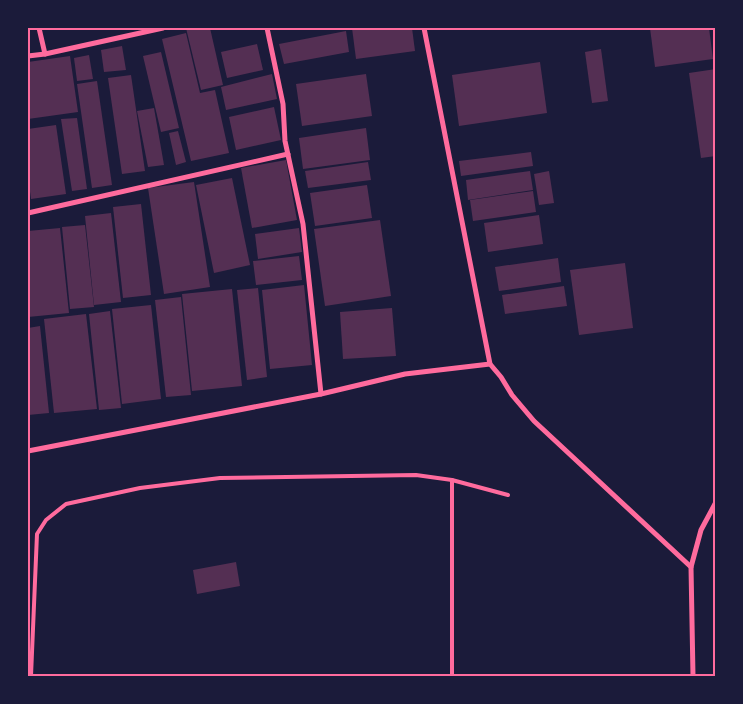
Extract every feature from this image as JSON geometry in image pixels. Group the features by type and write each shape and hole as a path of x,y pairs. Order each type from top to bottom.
{"street":[{"path":"39,28 45,54"},
{"path":"28,56 163,28"},
{"path":"267,28 283,104 285,141 303,224 321,394"},
{"path":"424,28 490,364 534,421 691,567"},
{"path":"28,213 288,154"},
{"path":"28,451 321,394 405,374 490,364"},
{"path":"693,676 691,567 701,530 714,503"}],"lane":[{"path":"32,676 37,534 46,520 66,504 140,488 220,478 416,476 452,480 508,495"},
{"path":"452,480 452,676"}],"building":[{"path":"186,28 210,28 223,85 201,90"},
{"path":"352,28 412,28 415,51 356,59"},
{"path":"650,28 709,28 713,59 655,67"},
{"path":"346,31 349,52 284,64 279,44"},
{"path":"186,33 200,93 215,90 229,153 191,161 162,39"},
{"path":"257,44 263,70 227,78 221,52"},
{"path":"122,46 126,70 104,72 101,50"},
{"path":"601,49 608,101 592,103 585,52"},
{"path":"161,52 179,128 161,132 143,56"},
{"path":"89,55 93,79 77,81 74,58"},
{"path":"70,56 78,112 28,119 28,62"},
{"path":"540,62 547,113 459,126 452,75"},
{"path":"716,69 716,156 701,158 689,73"},
{"path":"272,74 277,99 226,110 221,87"},
{"path":"366,74 372,116 302,126 296,84"},
{"path":"131,75 145,171 122,174 108,78"},
{"path":"97,81 112,185 92,188 77,84"},
{"path":"274,107 281,140 236,150 229,117"},
{"path":"154,108 164,165 148,167 137,111"},
{"path":"77,118 87,189 72,191 61,119"},
{"path":"56,125 66,194 31,199 28,176 28,129"},
{"path":"366,128 370,160 303,169 299,138"},
{"path":"178,131 186,162 176,165 169,133"},
{"path":"531,152 533,166 461,176 459,161"},
{"path":"286,160 297,220 252,228 241,168"},
{"path":"368,162 371,180 308,188 305,171"},
{"path":"530,171 533,190 468,200 466,180"},
{"path":"549,171 554,203 539,205 534,174"},
{"path":"232,178 250,265 214,273 196,185"},
{"path":"194,182 210,287 164,294 148,188"},
{"path":"367,185 372,218 315,226 310,193"},
{"path":"533,191 536,212 473,221 470,200"},
{"path":"141,204 151,295 123,298 113,207"},
{"path":"111,213 121,302 94,305 85,216"},
{"path":"539,215 543,244 488,252 484,223"},
{"path":"380,220 391,296 325,306 314,229"},
{"path":"85,225 94,307 70,309 62,227"},
{"path":"60,228 69,313 28,317 28,231"},
{"path":"299,228 302,252 258,259 255,234"},
{"path":"299,256 302,280 256,285 253,261"},
{"path":"558,258 561,282 499,291 495,267"},
{"path":"625,263 633,328 579,335 570,270"},
{"path":"304,285 312,365 270,369 262,290"},
{"path":"564,286 567,306 505,314 502,295"},
{"path":"258,288 267,377 247,380 237,290"},
{"path":"232,289 242,386 192,391 182,294"},
{"path":"181,297 191,395 166,397 155,300"},
{"path":"151,305 161,399 122,404 112,309"},
{"path":"392,308 396,356 343,359 340,312"},
{"path":"110,311 121,408 99,410 89,314"},
{"path":"86,314 97,409 54,413 44,319"},
{"path":"40,326 49,413 28,415 28,328"},
{"path":"236,562 240,586 197,594 193,570"}]}
